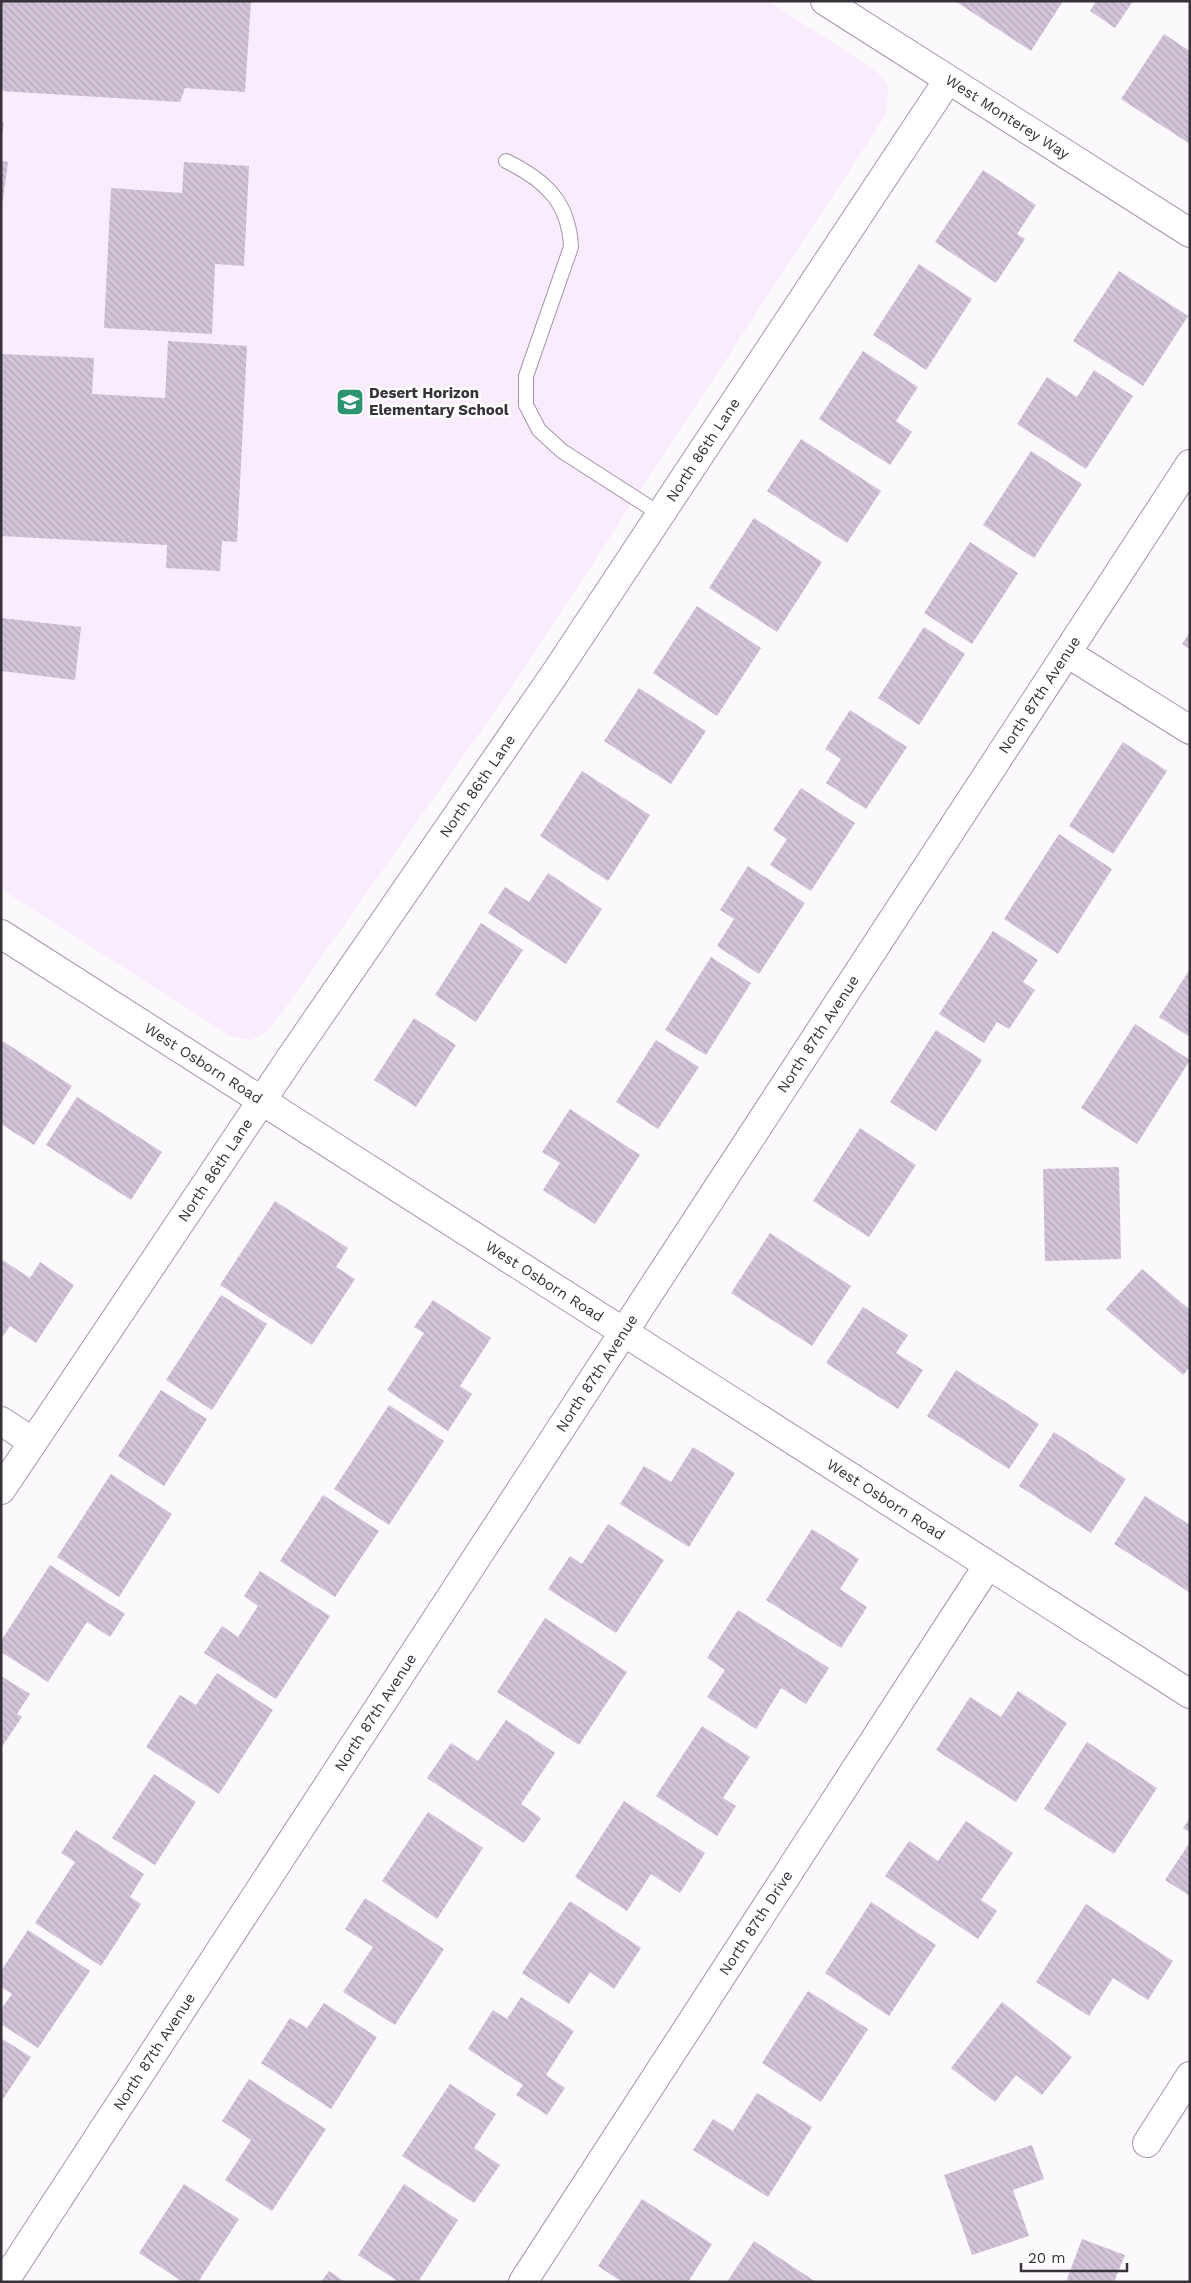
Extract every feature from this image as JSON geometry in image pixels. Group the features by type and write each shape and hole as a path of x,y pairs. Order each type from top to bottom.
{"street":[{"name":"West Monterey Way","path":"825,1 1190,233"},
{"name":"North 86th Lane","path":"1,1490 263,1101 556,672 948,80"},
{"name":"North 87th Avenue","path":"4,2282 1190,464"},
{"path":"1067,653 1190,730"},
{"name":"West Osborn Road","path":"1,934 1190,1694"},
{"path":"1,1421 33,1442"},
{"name":"North 87th Drive","path":"523,2282 988,1565"},
{"path":"1147,2143 1190,2076"}],"lane":[{"path":"506,161 530,172 548,188 560,206 570,227 570,247 526,376 526,405 539,430 562,451 660,514"}],"shaded area":[{"name":"Desert Horizon Elementary School","path":"1,1 768,1 878,73 888,85 887,113 510,690 281,1014 265,1033 251,1040 232,1037 1,889"}],"building":[{"path":"1,1 251,1 245,92 185,88 180,102 1,91"},
{"path":"955,1 1063,1 1031,51"},
{"path":"1096,1 1133,1 1115,28 1090,11"},
{"path":"1164,34 1190,51 1190,144 1121,99"},
{"path":"1,122 4,123 2,135 1,135"},
{"path":"1,161 8,162 2,206 1,206"},
{"path":"184,162 249,166 244,266 215,264 212,334 104,328 111,188 182,193"},
{"path":"983,170 1036,205 1017,234 1025,239 996,283 935,242"},
{"path":"919,264 972,299 926,370 873,335"},
{"path":"1119,271 1188,316 1143,386 1073,341"},
{"path":"168,341 247,346 237,542 222,541 220,571 166,568 167,545 1,536 1,354 94,358 92,394 165,398"},
{"path":"863,351 918,387 896,421 912,432 890,465 819,419"},
{"path":"1094,370 1133,396 1086,469 1017,424 1047,377 1077,397"},
{"path":"801,439 881,491 847,543 767,491"},
{"path":"1031,451 1082,484 1034,558 983,525"},
{"path":"754,518 822,562 777,632 709,588"},
{"path":"970,542 1018,573 972,644 924,613"},
{"path":"697,606 761,648 717,716 653,673"},
{"path":"1,618 81,627 75,680 1,671"},
{"path":"924,627 965,654 919,725 878,698"},
{"path":"1190,632 1190,649 1182,644"},
{"path":"639,688 706,731 671,784 604,741"},
{"path":"850,710 907,747 866,809 826,783 841,759 825,749"},
{"path":"1123,742 1167,771 1113,854 1069,826"},
{"path":"582,771 650,815 608,881 540,836"},
{"path":"801,788 855,823 811,891 770,865 787,839 773,830"},
{"path":"1059,834 1112,869 1058,954 1004,919"},
{"path":"748,866 805,903 759,974 717,946 734,919 720,910"},
{"path":"548,873 602,909 566,964 488,913 505,887 529,902"},
{"path":"481,923 523,950 476,1022 435,995"},
{"path":"993,931 1038,960 1023,982 1035,990 1009,1029 997,1022 984,1043 939,1014"},
{"path":"711,957 751,983 706,1055 665,1030"},
{"path":"1190,969 1190,1037 1159,1017"},
{"path":"414,1018 456,1045 416,1107 374,1080"},
{"path":"1135,1024 1190,1060 1137,1144 1081,1108"},
{"path":"936,1030 982,1060 936,1131 890,1102"},
{"path":"1,1040 72,1086 34,1145 1,1124"},
{"path":"656,1040 699,1067 658,1129 616,1102"},
{"path":"77,1097 162,1152 131,1200 46,1145"},
{"path":"570,1109 640,1155 595,1224 543,1190 560,1163 542,1152"},
{"path":"860,1128 916,1165 869,1237 813,1201"},
{"path":"1119,1167 1121,1259 1045,1261 1043,1169"},
{"path":"275,1201 348,1248 336,1267 355,1279 312,1345 220,1285"},
{"path":"770,1233 851,1286 812,1346 731,1293"},
{"path":"1,1259 30,1278 40,1262 74,1285 36,1343 10,1326 1,1339"},
{"path":"1142,1269 1190,1310 1190,1367 1183,1375 1106,1309"},
{"path":"221,1295 267,1324 212,1410 166,1380"},
{"path":"433,1300 491,1338 460,1386 472,1394 448,1431 387,1390 424,1333 414,1327"},
{"path":"863,1307 908,1335 896,1353 923,1370 898,1409 826,1363"},
{"path":"956,1370 1039,1424 1009,1469 927,1416"},
{"path":"161,1390 207,1419 164,1486 118,1456"},
{"path":"389,1405 444,1441 389,1525 334,1489"},
{"path":"1054,1432 1126,1479 1091,1533 1019,1486"},
{"path":"693,1447 735,1473 689,1547 620,1504 644,1466 671,1482"},
{"path":"111,1474 172,1514 119,1597 57,1557"},
{"path":"323,1495 379,1531 335,1597 280,1561"},
{"path":"1145,1496 1190,1525 1189,1592 1114,1544"},
{"path":"608,1524 664,1560 616,1633 548,1589 570,1556 582,1564"},
{"path":"812,1529 859,1559 840,1589 867,1607 841,1648 766,1600"},
{"path":"50,1565 125,1614 110,1637 87,1622 48,1682 1,1652 1,1641"},
{"path":"260,1571 330,1616 276,1699 204,1653 222,1626 238,1637 258,1606 244,1596"},
{"path":"738,1610 829,1668 806,1704 781,1688 756,1729 707,1697 725,1670 707,1658"},
{"path":"545,1618 627,1672 579,1745 497,1692"},
{"path":"217,1673 273,1710 219,1794 146,1747 180,1695 196,1705"},
{"path":"1,1676 30,1694 17,1714 22,1717 1,1748"},
{"path":"1018,1691 1067,1723 1016,1802 936,1750 970,1697 1001,1717"},
{"path":"506,1720 555,1753 521,1804 541,1818 524,1843 427,1778 451,1743 478,1761"},
{"path":"702,1726 750,1757 723,1798 736,1806 717,1836 656,1796"},
{"path":"1087,1742 1157,1788 1114,1854 1044,1809"},
{"path":"154,1774 196,1802 155,1865 112,1838"},
{"path":"624,1801 705,1853 680,1893 651,1874 627,1911 575,1877"},
{"path":"428,1812 483,1848 437,1919 382,1881"},
{"path":"1190,1818 1190,1832 1183,1828"},
{"path":"966,1821 1013,1853 981,1900 997,1911 978,1939 885,1876 909,1841 938,1861"},
{"path":"76,1830 144,1874 130,1897 141,1904 101,1966 35,1923 75,1862 61,1853"},
{"path":"1190,1842 1190,1896 1165,1880"},
{"path":"365,1898 444,1949 395,2025 343,1992 373,1947 345,1929"},
{"path":"570,1901 641,1948 614,1989 590,1972 569,2004 522,1973"},
{"path":"871,1902 936,1945 889,2016 825,1973"},
{"path":"1086,1904 1173,1961 1148,2000 1113,1978 1089,2016 1036,1982"},
{"path":"28,1930 90,1971 38,2048 1,2024 1,2009 12,1994 1,1987 1,1971"},
{"path":"808,1991 868,2029 821,2102 762,2063"},
{"path":"521,1997 574,2031 546,2075 565,2088 547,2115 516,2095 523,2085 468,2049 493,2010 507,2019"},
{"path":"1002,2002 1072,2057 1042,2095 1016,2075 995,2102 951,2068"},
{"path":"324,2003 377,2037 331,2109 261,2063 290,2018 307,2028"},
{"path":"1,2038 31,2057 1,2102"},
{"path":"249,2079 326,2129 272,2211 225,2180 251,2140 222,2121"},
{"path":"450,2084 496,2114 474,2148 500,2165 474,2203 402,2156"},
{"path":"757,2093 812,2127 768,2197 693,2150 713,2119 733,2131"},
{"path":"1032,2145 1044,2179 1013,2190 1029,2236 972,2255 944,2175"},
{"path":"184,2184 239,2219 198,2282 183,2282 139,2253"},
{"path":"404,2184 458,2220 418,2282 399,2282 358,2255"},
{"path":"642,2199 712,2244 688,2282 622,2282 598,2266"},
{"path":"1082,2239 1125,2255 1114,2282 1066,2282"},
{"path":"754,2241 816,2282 727,2282"},
{"path":"329,2271 345,2282 321,2282"}],"place":[{"name":"Desert Horizon Elementary School","path":"350,402"}]}
